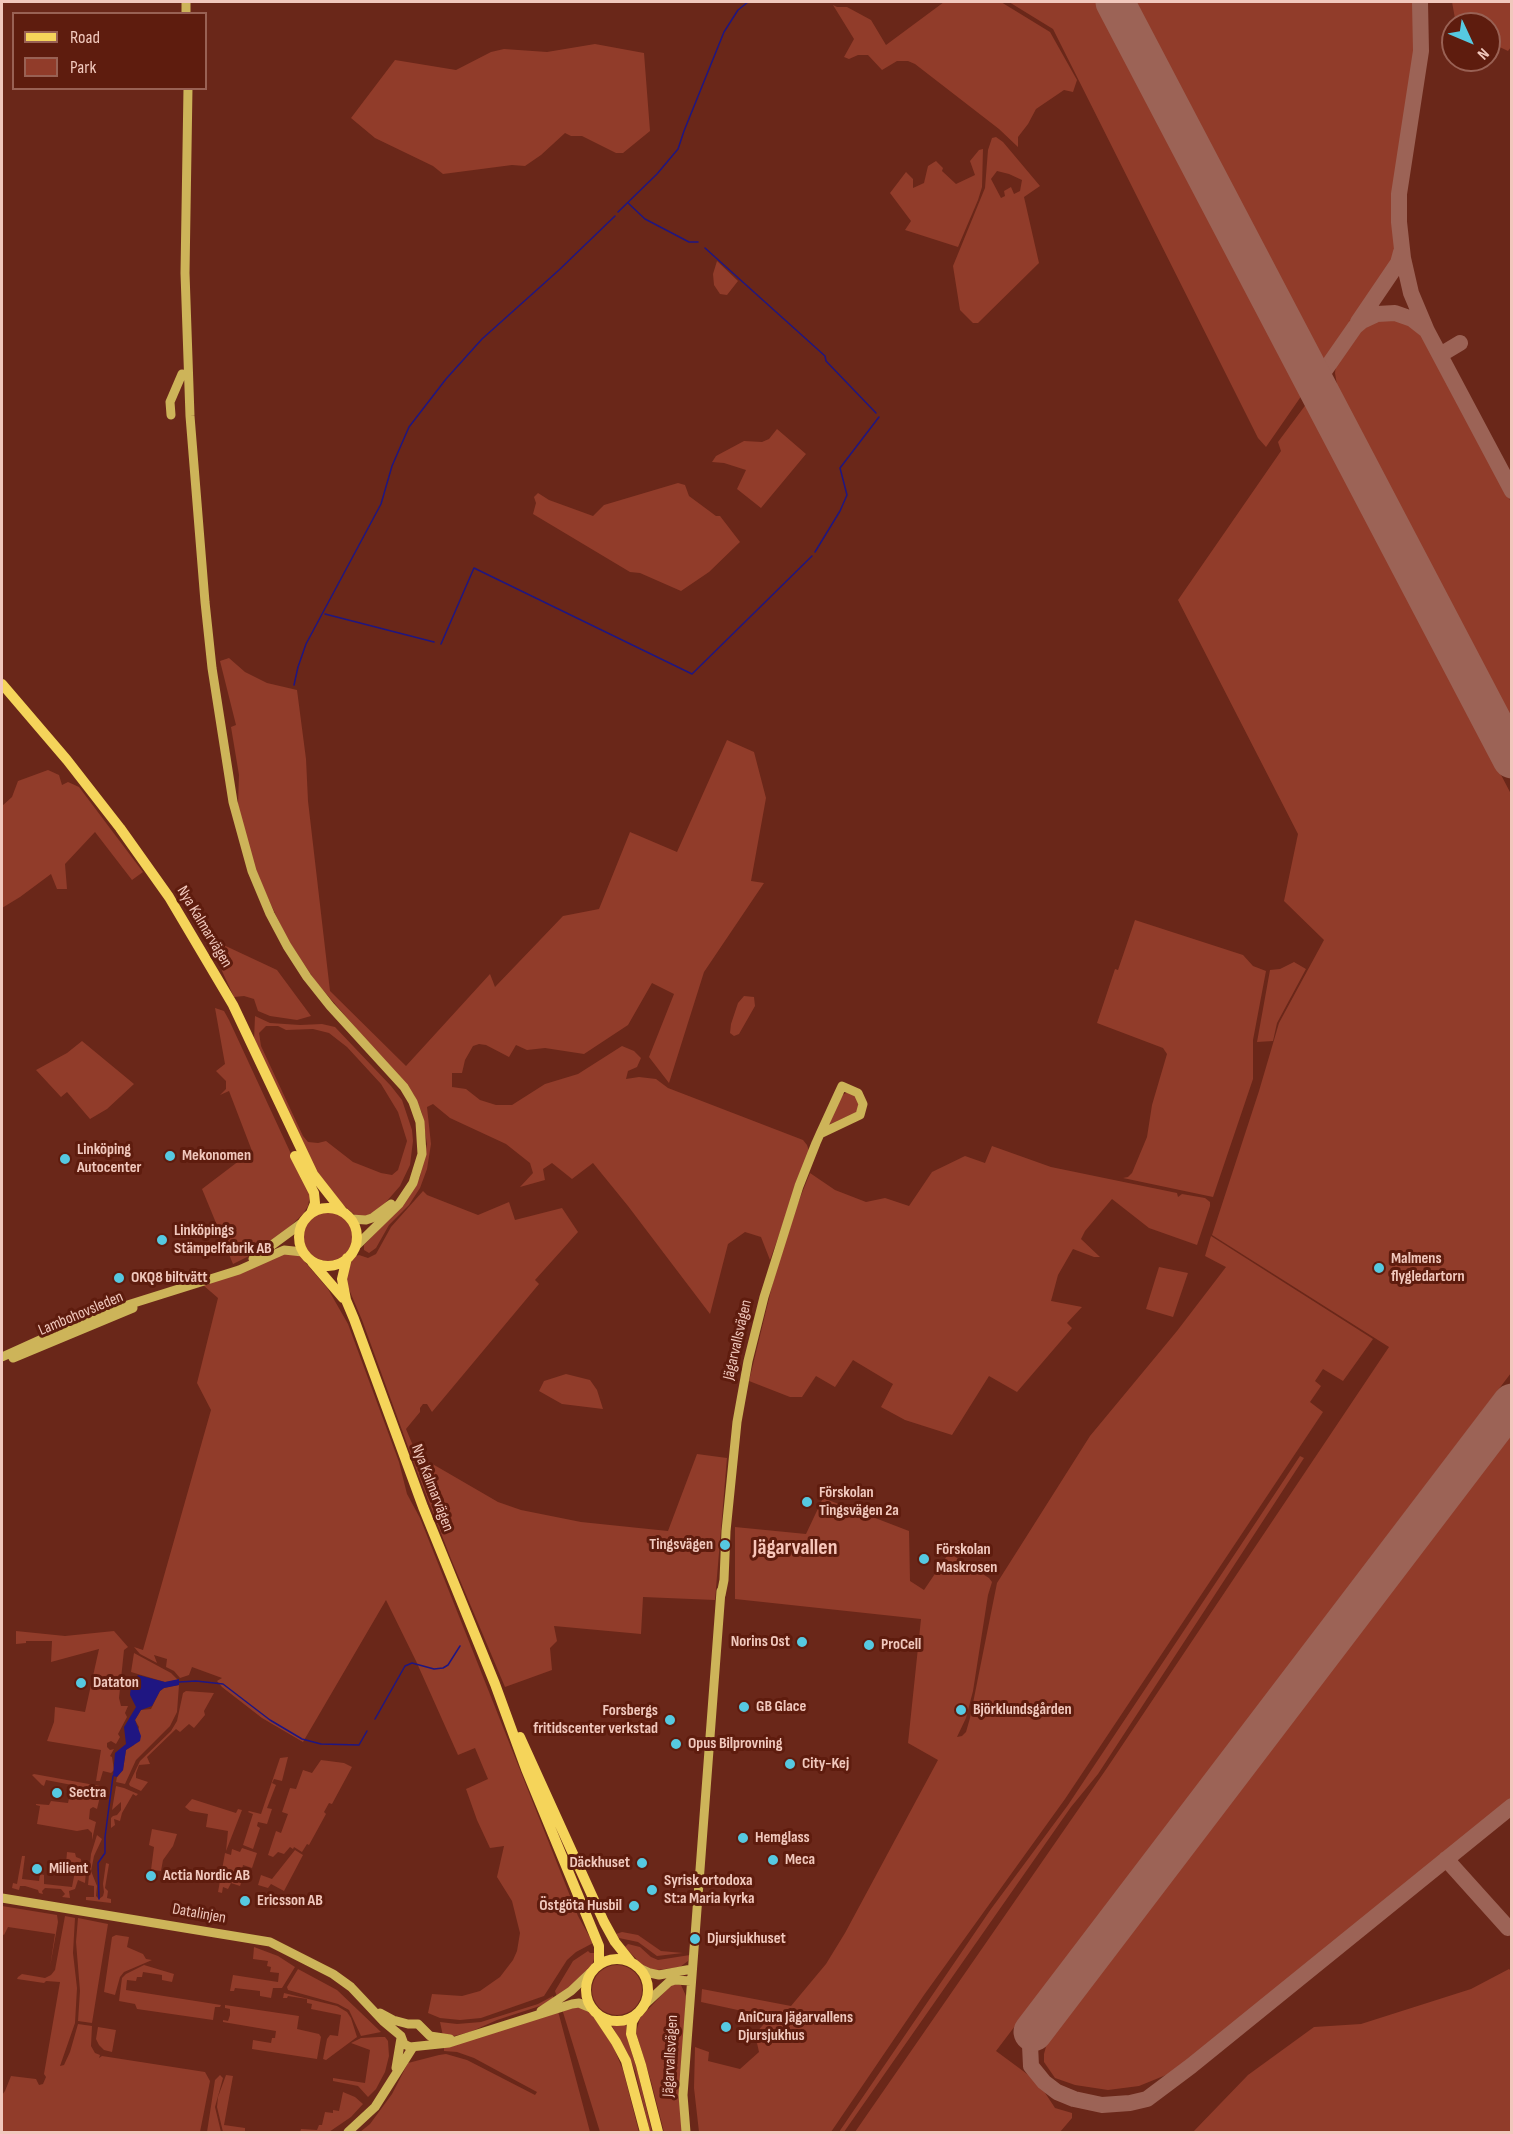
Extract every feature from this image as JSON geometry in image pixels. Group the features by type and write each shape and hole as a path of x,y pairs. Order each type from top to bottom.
{"main road":[{"path":"182,90 179,274 182,374 192,527 207,671 228,804 240,856 264,917 294,970 328,1014 399,1090 415,1123 417,1144 415,1159 405,1186 380,1213 366,1220 326,1208 311,1213 302,1223 298,1238 307,1256 321,1265 329,1266 341,1263 347,1258 355,1247 399,1204 413,1183 422,1154 422,1131 418,1113 404,1087 330,1006 307,977 287,945 260,894 233,802 212,668 190,416 185,273 188,90"},
{"path":"171,415 170,402 182,374"},
{"name":"Nya Kalmarvägen","path":"2,684 67,760 120,828 169,897 233,1005 313,1174 346,1215"},
{"name":"Nya Kalmarvägen","path":"2,690 64,763 117,831 166,900 199,953 249,1048 294,1154 312,1187 315,1203 311,1213"},
{"name":"Jägarvallsvägen","path":"686,2133 683,2095 691,1981 736,1431 748,1361 786,1223 820,1134 842,1086 858,1093 863,1104 860,1115 820,1134"},
{"path":"346,1215 356,1233 355,1247"},
{"name":"Lambohovsleden","path":"226,1272 260,1255 302,1223"},
{"name":"Lambohovsleden","path":"2,1363 171,1292 226,1272 250,1266 284,1250 307,1256"},
{"name":"Nya Kalmarvägen","path":"307,1256 346,1300"},
{"name":"Nya Kalmarvägen","path":"347,1258 342,1280 346,1300 423,1507 495,1684 526,1769 599,1946 599,1964"},
{"name":"Lambohovsleden","path":"2,1357 112,1310 171,1292"},
{"name":"Nya Kalmarvägen","path":"495,1684 536,1767 604,1922 615,1942 635,1965"},
{"name":"Datalinjen","path":"2,1898 270,1942 342,1980 401,2037"},
{"path":"528,2017 556,2001 599,1964 611,1959 635,1965 659,1975 692,1969"},
{"path":"635,1965 647,1984 647,1996 632,2022 631,2034 642,2065 658,2133"},
{"path":"590,1973 586,1995 626,2061 645,2133"},
{"name":"Jägarvallsvägen","path":"640,2010 669,1982 691,1981"},
{"path":"401,2037 407,2046 443,2044 576,2003 607,2020 627,2019 640,2010"},
{"name":"Datalinjen","path":"372,2008 393,2020 408,2024"},
{"path":"393,2079 403,2028 408,2024 418,2024 430,2036 442,2039 468,2036"},
{"path":"348,2133 375,2107 415,2047 423,2041 425,2032"}],"green space":[{"path":"944,2 1001,2 1050,32 1077,80 1073,92 1064,90 1036,109 1018,137 1018,147 999,129 915,64 908,61 897,61 882,70 868,55 858,55 849,59 844,57 854,39 833,5 847,7 871,20 886,45"},
{"path":"1009,2 1096,2 1302,395 1266,447 1258,438 1053,29"},
{"path":"1133,2 1415,2 1417,31 1415,70 1396,183 1395,254 1392,267 1325,361 1321,360"},
{"path":"1452,2 1511,2 1511,47 1508,51 1501,48 1501,12 1454,12"},
{"path":"595,44 644,53 650,131 623,153 616,153 582,136 571,136 565,133 525,166 512,165 443,174 433,166 375,138 351,118 395,60 456,70 491,52 504,49 547,52"},
{"path":"996,137 1003,142 1040,186 1024,197 1039,263 978,323 973,323 960,310 953,266 985,188 988,150 992,138","holes":["997,171 1022,180 1020,191 1014,194 1011,187 1004,191 1005,196 1001,198 991,179"]},
{"path":"983,149 982,187 958,247 905,230 911,221 890,193 906,172 913,179 913,188 924,183 928,166 936,161 943,168 942,171 956,184 975,175 970,161 979,150"},
{"path":"717,261 738,281 727,295 720,294 714,285 713,274"},
{"path":"1390,316 1412,324 1425,337 1511,502 1511,723 1338,391 1336,365 1351,340 1363,326 1372,320"},
{"path":"1307,403 1511,794 1511,1373 996,2051 1038,2082 1055,2108 1072,2113 1072,2118 1060,2132 855,2132 1107,1768 1389,1347 1212,1235 1279,1023 1324,940 1284,901 1298,834 1178,600 1281,451 1278,442"},
{"path":"777,429 806,454 761,508 737,489 746,470 712,462 716,456 744,441 762,442 769,439"},
{"path":"678,483 685,485 689,496 716,516 720,516 740,542 709,572 681,591 640,573 630,572 533,514 536,503 534,497 538,493 549,500 593,516 604,505"},
{"path":"229,658 245,672 267,683 297,690 330,991 406,1066 490,974 495,987 563,916 599,909 630,832 677,852 727,740 754,752 766,798 751,881 764,883 704,972 669,1083 649,1057 674,994 652,983 628,1025 584,1054 545,1048 527,1050 516,1045 509,1057 486,1045 479,1044 473,1046 465,1060 462,1073 452,1073 452,1087 466,1089 480,1100 496,1105 512,1105 545,1084 578,1074 622,1046 634,1051 641,1058 637,1067 628,1071 626,1079 639,1077 656,1079 668,1088 803,1140 809,1151 770,1260 761,1237 745,1232 728,1244 710,1314 593,1163 572,1179 552,1163 543,1169 545,1180 520,1187 533,1173 530,1163 506,1144 450,1118 433,1104 427,1107 431,1144 427,1169 420,1188 409,1205 389,1225 376,1248 369,1253 364,1250 364,1245 409,1197 420,1177 427,1144 422,1113 414,1095 316,982 286,937 255,870 238,805 239,775 231,727 236,725 220,661"},
{"path":"48,770 59,775 62,785 68,782 79,787 143,872 132,880 95,832 65,864 67,889 57,889 51,874 2,908 2,806 12,797 18,781"},
{"path":"1135,920 1243,955 1253,966 1266,971 1253,1040 1253,1079 1213,1197 1123,1178 1132,1173 1147,1137 1152,1105 1167,1054 1163,1048 1097,1023 1115,969 1118,970"},
{"path":"215,941 277,970 311,1016 297,1020 270,1016 258,1011 254,999 244,996 234,997 222,971"},
{"path":"1294,962 1306,969 1277,1023 1273,1041 1257,1042 1270,970 1280,969"},
{"path":"744,996 754,997 755,1006 739,1034 734,1036 730,1033 731,1024 738,1003"},
{"path":"215,1008 224,1011 229,1020 310,1195 308,1206 303,1214 281,1235 257,1252 233,1264 202,1189 252,1151 229,1091 220,1095 226,1089 226,1081 216,1071 225,1064"},
{"path":"255,1016 270,1023 322,1024 335,1027 402,1100 412,1130 410,1165 400,1186 380,1209 366,1216 355,1215 342,1204 315,1169 254,1040","holes":["266,1026 278,1026 286,1030 313,1029 329,1033 347,1047 381,1084 398,1112 407,1141 398,1170 392,1175 353,1162 326,1141 308,1142 303,1136 261,1046 259,1033"]},
{"path":"82,1041 134,1084 107,1109 90,1119 67,1092 61,1097 36,1070 67,1053"},
{"path":"848,1092 859,1098 859,1111 828,1125 842,1095"},
{"path":"992,1146 1051,1167 1177,1193 1178,1197 1182,1194 1205,1198 1210,1202 1210,1206 1197,1245 1149,1228 1112,1199 1081,1239 1100,1257 1073,1249 1058,1275 1051,1301 1082,1307 1067,1323 1072,1328 1017,1392 989,1376 952,1435 905,1420 881,1407 893,1384 853,1360 835,1387 816,1376 802,1397 790,1397 749,1381 774,1278 796,1208 810,1173 835,1190 866,1202 885,1198 909,1206 932,1172 965,1156 985,1163"},
{"path":"423,1191 427,1195 478,1215 509,1202 515,1220 562,1208 578,1232 535,1280 539,1284 432,1412 427,1404 423,1404 420,1408 420,1412 406,1429 417,1455 498,1502 521,1510 581,1522 668,1531 697,1454 727,1458 715,1600 643,1597 641,1634 554,1626 557,1641 550,1648 552,1670 505,1687 451,1559 346,1278 353,1257 359,1255 368,1258 376,1254 391,1227"},
{"path":"328,1211 337,1213 348,1222 353,1236 351,1245 342,1256 328,1261 319,1259 308,1250 303,1236 305,1227 314,1216"},
{"path":"1211,1236 1373,1339 1343,1381 1323,1369 1315,1381 1321,1386 1310,1402 1323,1412 1065,1799 924,1995 831,2132 699,2132 694,2088 695,2047 709,2052 708,2061 740,2069 759,2052 755,2034 763,2025 756,2014 701,2002 702,1989 791,2006 826,1964 845,1933 938,1760 908,1743 921,1619 735,1599 735,1527 806,1534 823,1498 909,1531 910,1581 924,1590 949,1553 989,1578 992,1582 973,1691 966,1718 957,1737 962,1736 966,1732 970,1718 997,1583 1090,1436 1177,1331 1226,1267 1205,1256"},
{"path":"291,1253 299,1255 328,1289 348,1324 399,1462 407,1494 420,1518 578,1916 593,1943 567,1960 544,1996 481,2018 460,2020 440,2018 428,2013 432,1994 462,1996 480,1991 500,1977 513,1960 520,1933 512,1901 497,1877 504,1846 490,1848 466,1789 488,1779 475,1748 458,1755 386,1600 303,1742 262,1718 222,1687 217,1681 222,1678 192,1667 189,1675 180,1678 166,1667 167,1659 154,1655 157,1663 140,1654 134,1647 143,1650 211,1410 197,1383 218,1298 203,1285"},
{"path":"1159,1267 1188,1273 1173,1317 1146,1309"},
{"path":"566,1374 590,1380 597,1390 603,1409 562,1404 539,1391 544,1381"},
{"path":"1511,1432 1511,1799 1187,2063 1171,2073 1139,2086 1108,2090 1075,2085 1055,2078 1044,2062 1047,2043"},
{"path":"1300,1456 1304,1458 1098,1774 1071,1807 844,2132 839,2132 991,1909 1068,1805"},
{"path":"16,1631 65,1636 114,1631 128,1647 124,1650 119,1698 121,1706 128,1706 125,1713 127,1717 118,1734 120,1737 116,1744 111,1741 107,1743 110,1750 114,1749 110,1756 114,1770 111,1773 103,1771 100,1781 96,1781 101,1750 47,1741 54,1722 55,1707 85,1712 99,1649 51,1662 52,1641 26,1641 26,1643 16,1644"},
{"path":"134,1653 171,1673 178,1680 165,1682 131,1672"},
{"path":"179,1685 177,1712 170,1726 136,1760 125,1784 116,1782 123,1770 126,1750 134,1745 139,1727 135,1720 141,1710 151,1709 160,1691 164,1688"},
{"path":"186,1691 214,1693 204,1711 205,1715 194,1728 189,1724 180,1732 176,1729 147,1757 150,1764 139,1765 136,1778 148,1782 141,1791 130,1786 140,1761 171,1731 177,1721 183,1693"},
{"path":"288,1757 282,1781 274,1779 272,1783 276,1785 267,1808 272,1809 267,1824 258,1822 257,1826 260,1828 253,1849 243,1845 253,1814 248,1812 261,1814 280,1758"},
{"path":"321,1760 344,1763 352,1767 332,1804 329,1803 324,1812 326,1814 309,1845 307,1844 302,1852 290,1847 284,1854 278,1852 273,1857 268,1855 276,1831 281,1833 288,1814 282,1812 290,1788 296,1789 303,1770 312,1773"},
{"path":"32,1775 102,1788 97,1809 93,1807 90,1809 89,1819 96,1822 92,1840 92,1833 88,1829 77,1831 37,1824 40,1806 36,1804 49,1805 51,1801 68,1803 72,1785 46,1780 44,1786"},
{"path":"116,1786 138,1794 136,1796 133,1794 120,1821 114,1819 115,1825 111,1828 111,1818 121,1810 121,1802 112,1810"},
{"path":"192,1799 236,1813 238,1809 242,1810 226,1851 228,1831 206,1827 208,1814 190,1811 185,1807"},
{"path":"152,1829 177,1834 173,1846 163,1860 161,1871 151,1870 154,1847 149,1845"},
{"path":"97,1835 102,1839 94,1856 91,1871 97,1886 96,1896 99,1899 103,1896 106,1863 109,1864 105,1888 108,1891 107,1898 111,1899 111,1903 86,1900 86,1897 94,1897 94,1886 88,1885 91,1854"},
{"path":"242,1848 257,1853 252,1868 243,1865 242,1870 245,1871 240,1886 231,1883 228,1889 223,1887 222,1893 218,1892 225,1853 231,1855 232,1849 240,1852"},
{"path":"295,1850 303,1855 284,1891 271,1884 268,1888 258,1885 261,1875 272,1879"},
{"path":"67,1852 75,1853 76,1857 81,1859 80,1871 83,1873 86,1871 85,1883 78,1880 75,1889 69,1891 70,1898 62,1897 65,1894 61,1889 45,1888 42,1891 43,1894 25,1886 20,1886 19,1890 12,1888 13,1883 17,1884 22,1856 25,1856 22,1879 39,1881 40,1874 44,1875 44,1884 72,1887 76,1866 66,1864"},
{"path":"2,1906 57,1915 58,1922 50,1967 55,1934 8,1927 4,1935 2,1934"},
{"path":"65,1916 75,1918 73,1953 77,1988 75,2023 60,2066 64,2065 70,2052 78,2024 92,2026 91,2046 95,2053 100,2055 99,2058 102,2056 205,2072 210,2081 200,2132 2,2132 2,2095 11,2076 36,2079 39,2085 43,2084 46,2077 44,2074 60,1982 46,1981 44,1983 17,1979 22,1974 45,1978 55,1970"},
{"path":"78,1918 108,1924 92,2023 78,2021 80,1991 76,1942"},
{"path":"622,1932 638,1935 661,1951 683,1953 657,1956 638,1942 619,1938 616,1934"},
{"path":"116,1935 129,1937 127,1947 143,1954 146,1959 152,1960 124,1972 120,1977 115,1995 104,1992 112,1937"},
{"path":"628,1944 640,1947 658,1960 690,1955 688,1961 680,1967 657,1970 646,1968 640,1963 625,1947"},
{"path":"254,1947 278,1956 295,1967 282,1988 273,1988 271,1998 260,1996 260,1991 235,1988 234,1991 230,1991 233,1975 278,1982 279,1973 270,1972 271,1967 267,1966 268,1961 253,1959"},
{"path":"588,1951 596,1953 592,1965 575,1984 557,1997 555,1991 573,1961"},
{"path":"144,1965 174,1974 172,1982 162,1980 162,1975 143,1972 142,1977 137,1977 136,1981 127,1980 126,1990 221,2005 215,2007 213,2020 137,2009 135,2004 119,2001 122,1978"},
{"path":"617,1965 635,1972 642,1990 635,2008 617,2015 599,2008 592,1990 599,1972"},
{"path":"298,1969 337,1990 381,2032 361,2036 349,2010 338,2004 288,1990 287,1987"},
{"path":"1509,1969 1512,1972 1511,2132 1193,2132 1248,2075 1314,2027 1361,2024 1471,1989"},
{"path":"672,1984 681,1985 686,1996 682,2132 664,2132 636,2033 640,2018"},
{"path":"284,1993 337,2006 347,2012 357,2037 326,2060 323,2059 327,2039 330,2035 338,2036 341,2015 311,2009 312,2004 307,2003 307,1999 288,1996 283,1998"},
{"path":"553,1996 554,2000 546,2004 497,2020 470,2032 443,2036 440,2022 457,2024 481,2022 538,2004"},
{"path":"225,2005 299,2016 297,2029 319,2034 321,2037 317,2059 252,2049 253,2040 271,2043 276,2031 223,2022 223,2020 228,2021 230,2015 230,2009 225,2008"},
{"path":"577,2006 585,2008 592,2015 613,2046 623,2070 639,2132 600,2132 562,2009"},
{"path":"558,2011 590,2132 360,2132 370,2124 392,2094 408,2063 439,2055 446,2054 467,2060 535,2095 537,2092 474,2058 457,2052 444,2051 444,2047"},
{"path":"626,2023 626,2034 652,2132 650,2132 635,2071 611,2024"},
{"path":"98,2027 116,2030 112,2052 104,2050 99,2045 96,2039"},
{"path":"385,2037 388,2041 389,2056 385,2072 376,2089 368,2097 358,2086 333,2081 333,2078 365,2083 370,2050 351,2043 361,2038"},
{"path":"220,2075 223,2078 215,2107 221,2132 207,2132 215,2080"},
{"path":"226,2075 233,2076 224,2125 245,2128 245,2132 223,2132 217,2107"},
{"path":"343,2092 355,2097 363,2104 351,2117 329,2132 300,2132 301,2129 317,2130 319,2125 322,2125 325,2112 339,2111"}],"shaded area":[{"path":"138,1675 165,1682 179,1679 179,1685 164,1688 152,1706 141,1710 135,1720 141,1736 140,1741 126,1750 123,1770 117,1777 113,1776 115,1753 126,1744 124,1727 136,1707 130,1695 131,1686"}],"waterway":[{"path":"618,212 657,174 678,149 724,32 738,10 748,2"},
{"path":"628,203 645,219 689,242 698,242"},
{"path":"294,685 306,644 381,504 392,466 409,427 446,379 482,339 615,216"},
{"path":"705,248 825,356 826,361 876,413"},
{"path":"815,552 847,495 840,468 879,417"},
{"path":"441,644 474,568 692,674 812,556"},
{"path":"325,614 434,642"},
{"path":"375,1719 405,1666 412,1663 434,1669 443,1668 448,1665 460,1646"},
{"path":"179,1682 223,1684 270,1720 302,1739 321,1744 359,1745 367,1731"},
{"path":"99,1899 98,1863 105,1853 113,1776"}],"taxiway":[{"path":"1420,2 1421,51 1399,194 1403,258 1411,293 1427,331 1512,491"},
{"path":"1358,322 1398,263 1401,252"},
{"path":"1323,398 1320,384 1323,373 1355,327 1362,321 1377,314 1395,313 1412,319 1426,330"},
{"path":"1440,355 1460,343"},
{"path":"1033,2032 1030,2045 1031,2066 1044,2082 1057,2092 1074,2099 1102,2105 1147,2099 1191,2066 1512,1806"},
{"path":"1446,1859 1508,1928"}],"runway":[{"path":"1115,2 1512,759"},
{"path":"1033,2032 1512,1403"}],"place":[{"name":"Mekonomen","path":"170,1156"},
{"name":"Linköping Autocenter","path":"65,1159"},
{"name":"Linköpings Stämpelfabrik AB","path":"162,1240"},
{"name":"Malmens flygledartorn","path":"1379,1268"},
{"name":"OKQ8 biltvätt","path":"119,1278"},
{"name":"Förskolan Tingsvägen 2a","path":"807,1502"},
{"name":"Tingsvägen","path":"725,1545"},
{"name":"Förskolan Maskrosen","path":"924,1559"},
{"name":"Norins Ost","path":"802,1642"},
{"name":"ProCell","path":"869,1645"},
{"name":"Dataton","path":"81,1683"},
{"name":"GB Glace","path":"744,1707"},
{"name":"Björklundsgården","path":"961,1710"},
{"name":"Forsbergs fritidscenter verkstad","path":"670,1720"},
{"name":"Opus Bilprovning","path":"676,1744"},
{"name":"City-Kej","path":"790,1764"},
{"name":"Sectra","path":"57,1793"},
{"name":"Hemglass","path":"743,1838"},
{"name":"Meca","path":"773,1860"},
{"name":"Däckhuset","path":"642,1863"},
{"name":"Milient","path":"37,1869"},
{"name":"Actia Nordic AB","path":"151,1876"},
{"name":"Syrisk ortodoxa St:a Maria kyrka","path":"652,1890"},
{"name":"Ericsson AB","path":"245,1901"},
{"name":"Östgöta Husbil","path":"634,1906"},
{"name":"Djursjukhuset","path":"695,1939"},
{"name":"AniCura Jägarvallens Djursjukhus","path":"726,2027"}],"district":[{"name":"Jägarvallen","path":"795,1548"}]}
